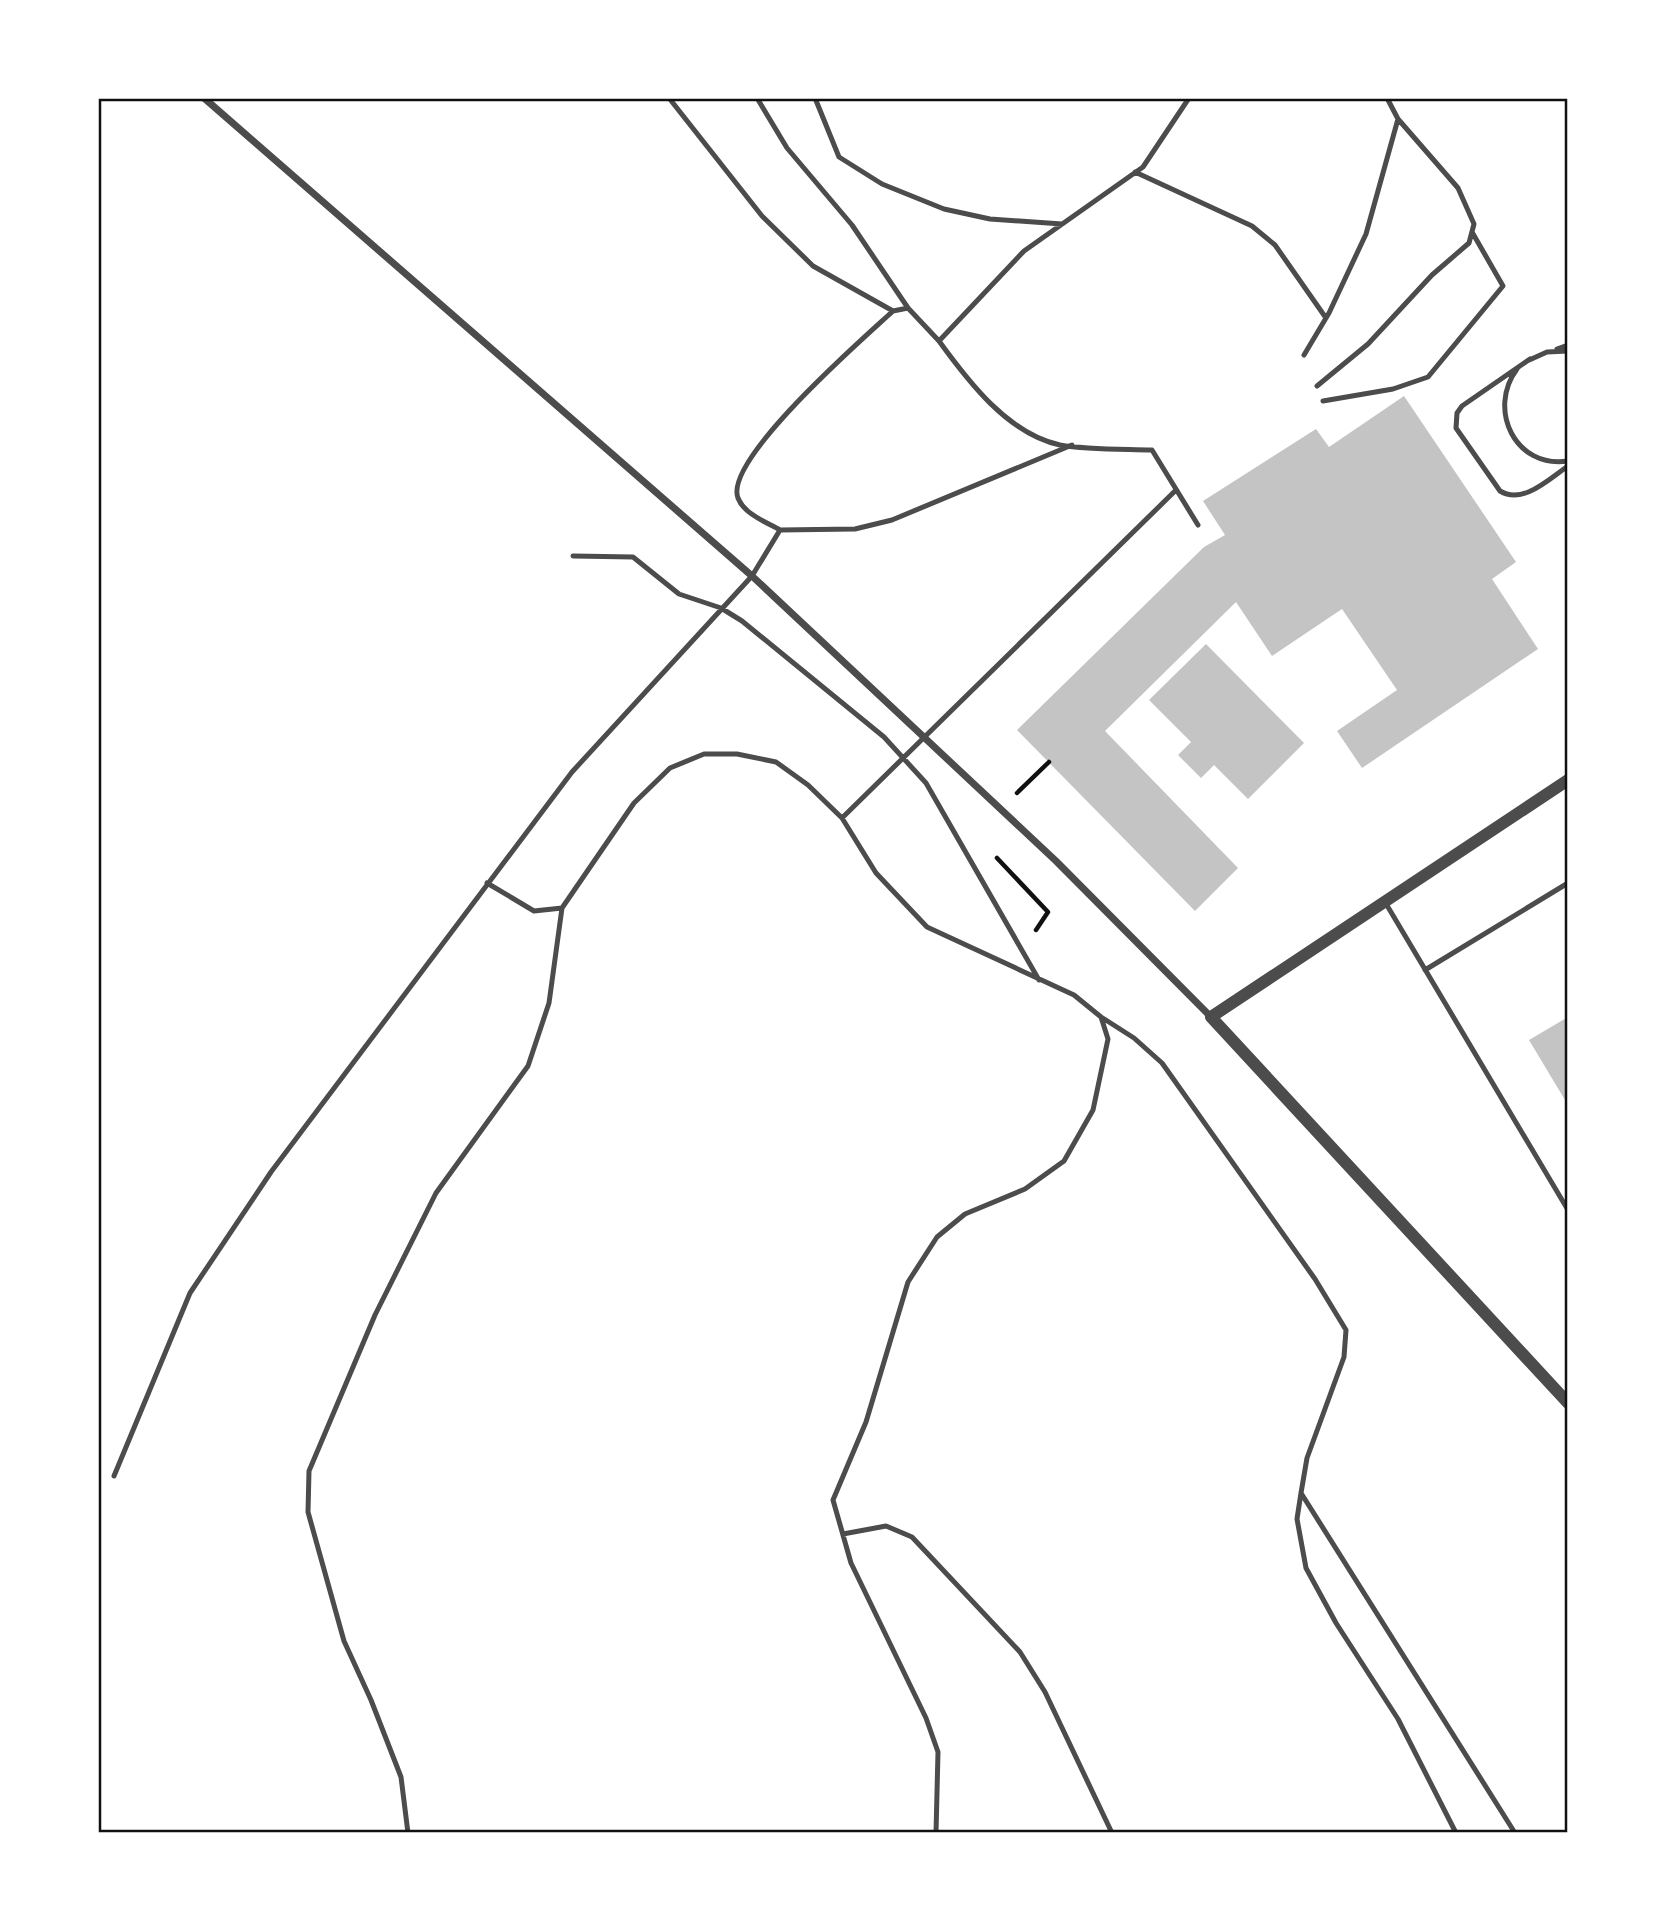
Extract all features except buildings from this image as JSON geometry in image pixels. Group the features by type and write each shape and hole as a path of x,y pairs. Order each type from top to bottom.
{"street":[{"path":"204,98 752,576 1056,861 1211,1017 1568,1403"},
{"path":"1211,1017 1568,780"}],"lane":[{"path":"669,98 762,216 813,266 893,311"},
{"path":"757,98 788,148 852,225 908,308 939,341 959,368 1015,426 1059,444 1152,450 1198,525"},
{"path":"815,98 839,158 882,184 944,209 990,219 1062,224"},
{"path":"939,341 1024,251 1143,167 1189,98"},
{"path":"1317,386 1368,344 1432,275 1469,243 1474,224 1458,188 1398,119 1387,98"},
{"path":"1304,355 1326,318 1366,234 1398,119"},
{"path":"1135,172 1252,226 1275,245 1326,318"},
{"path":"1323,401 1393,389 1428,377 1437,368 1503,286 1472,232"},
{"path":"908,308 893,311 780,418 737,482 738,498 751,514 780,530 855,529 892,520 1072,446"},
{"path":"1568,345 1530,359 1462,406 1457,413 1456,428 1500,491 1507,495 1526,494 1568,466"},
{"path":"1547,352 1568,351"},
{"path":"1530,359 1516,371 1506,387 1503,406 1506,424 1514,440 1528,453 1545,460 1568,461"},
{"path":"842,818 1176,490"},
{"path":"114,1476 190,1293 271,1172 572,772 752,576 780,530"},
{"path":"573,556 633,557 678,594 721,608 742,621 884,737 926,783 1039,980"},
{"path":"408,1833 401,1777 344,1641 315,1538 308,1512 309,1471 375,1315 436,1193 528,1066 549,1003 562,908 634,803 670,768 704,754 737,754 776,762 808,785 842,818 876,873 927,927 1074,995 1101,1017 1134,1038 1162,1063 1315,1279 1346,1330 1344,1357 1307,1458 1301,1493 1297,1519 1306,1568 1336,1623 1398,1719 1456,1833"},
{"path":"487,883 534,911 562,908"},
{"path":"1424,970 1568,883"},
{"path":"1385,902 1568,1210"},
{"path":"936,1833 938,1752 926,1718 851,1563 834,1500 866,1422 908,1282 937,1237 965,1214 1025,1189 1064,1161 1093,1110 1108,1039 1101,1017"},
{"path":"1301,1493 1515,1833"},
{"path":"843,1535 886,1526 912,1537 1020,1653 1045,1692 1112,1833"}],"path":[{"path":"1031,780 1049,762"},
{"path":"993,853 1048,912 1023,952"}]}
